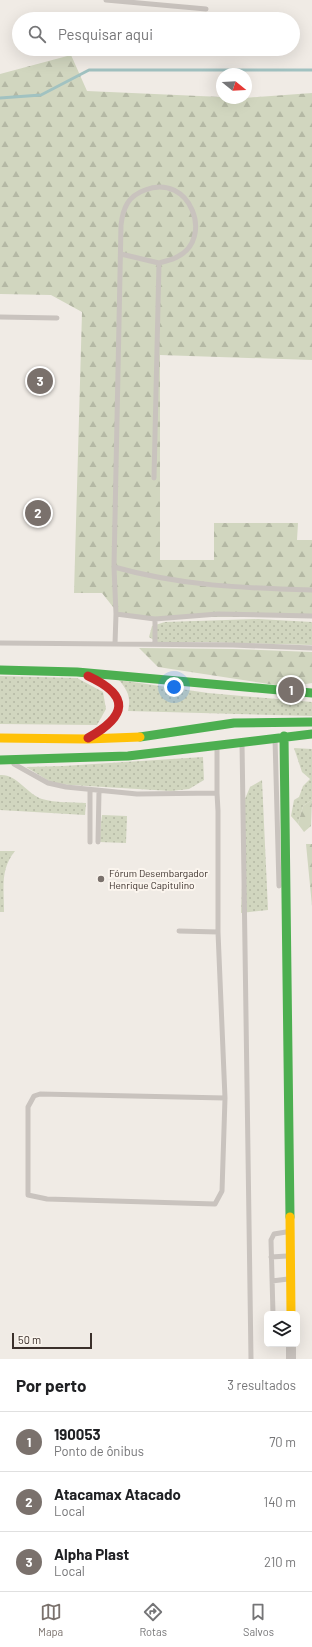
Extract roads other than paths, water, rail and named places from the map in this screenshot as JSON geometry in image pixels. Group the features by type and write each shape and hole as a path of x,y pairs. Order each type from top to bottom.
{"main road":[{"path":"0,670 77,672 312,693"},
{"path":"77,672 107,684 113,690 118,702 116,715 111,723 103,731 87,739"},
{"path":"0,738 87,739 137,737 234,722 312,722"},
{"path":"3,760 144,754 275,737 312,734"},
{"path":"284,736 290,1311"}],"street":[{"path":"291,1347 291,1359"}],"lane":[{"path":"106,0 206,9"},
{"path":"115,644 116,614 114,567 121,225 122,214 128,201 148,188 160,186 169,188 176,191 188,201 193,210 196,225 192,241 185,251 178,257 160,263 121,254"},
{"path":"154,478 160,263"},
{"path":"0,317 57,318"},
{"path":"114,567 164,580 203,585 312,590"},
{"path":"116,614 155,618 218,614 312,616"},
{"path":"155,618 155,644"},
{"path":"0,643 155,644 312,648"},
{"path":"275,737 279,890"},
{"path":"242,741 251,1359"},
{"path":"217,744 218,932 225,1098 222,1191 214,1204 47,1200 28,1195 28,1107 34,1096 40,1094 225,1098"},
{"path":"3,760 48,783 90,790 137,794 217,793"},
{"path":"90,790 90,842"},
{"path":"98,842 99,791"},
{"path":"90,814 98,814"},
{"path":"179,931 218,932"},
{"path":"280,961 286,1232 290,1311"},
{"path":"273,1311 271,1257 272,1237 274,1234 286,1232"},
{"path":"271,1257 287,1256"},
{"path":"272,1281 288,1279"}],"waterway":[{"path":"0,98 41,95 89,70 312,70"}],"place":[{"name":"Alpha Plast","path":"40,381"},
{"name":"Atacamax Atacado","path":"38,513"},
{"name":"190053","path":"291,690"},
{"name":"Fórum Desembargador Henrique Capitulino","path":"101,879"}]}
